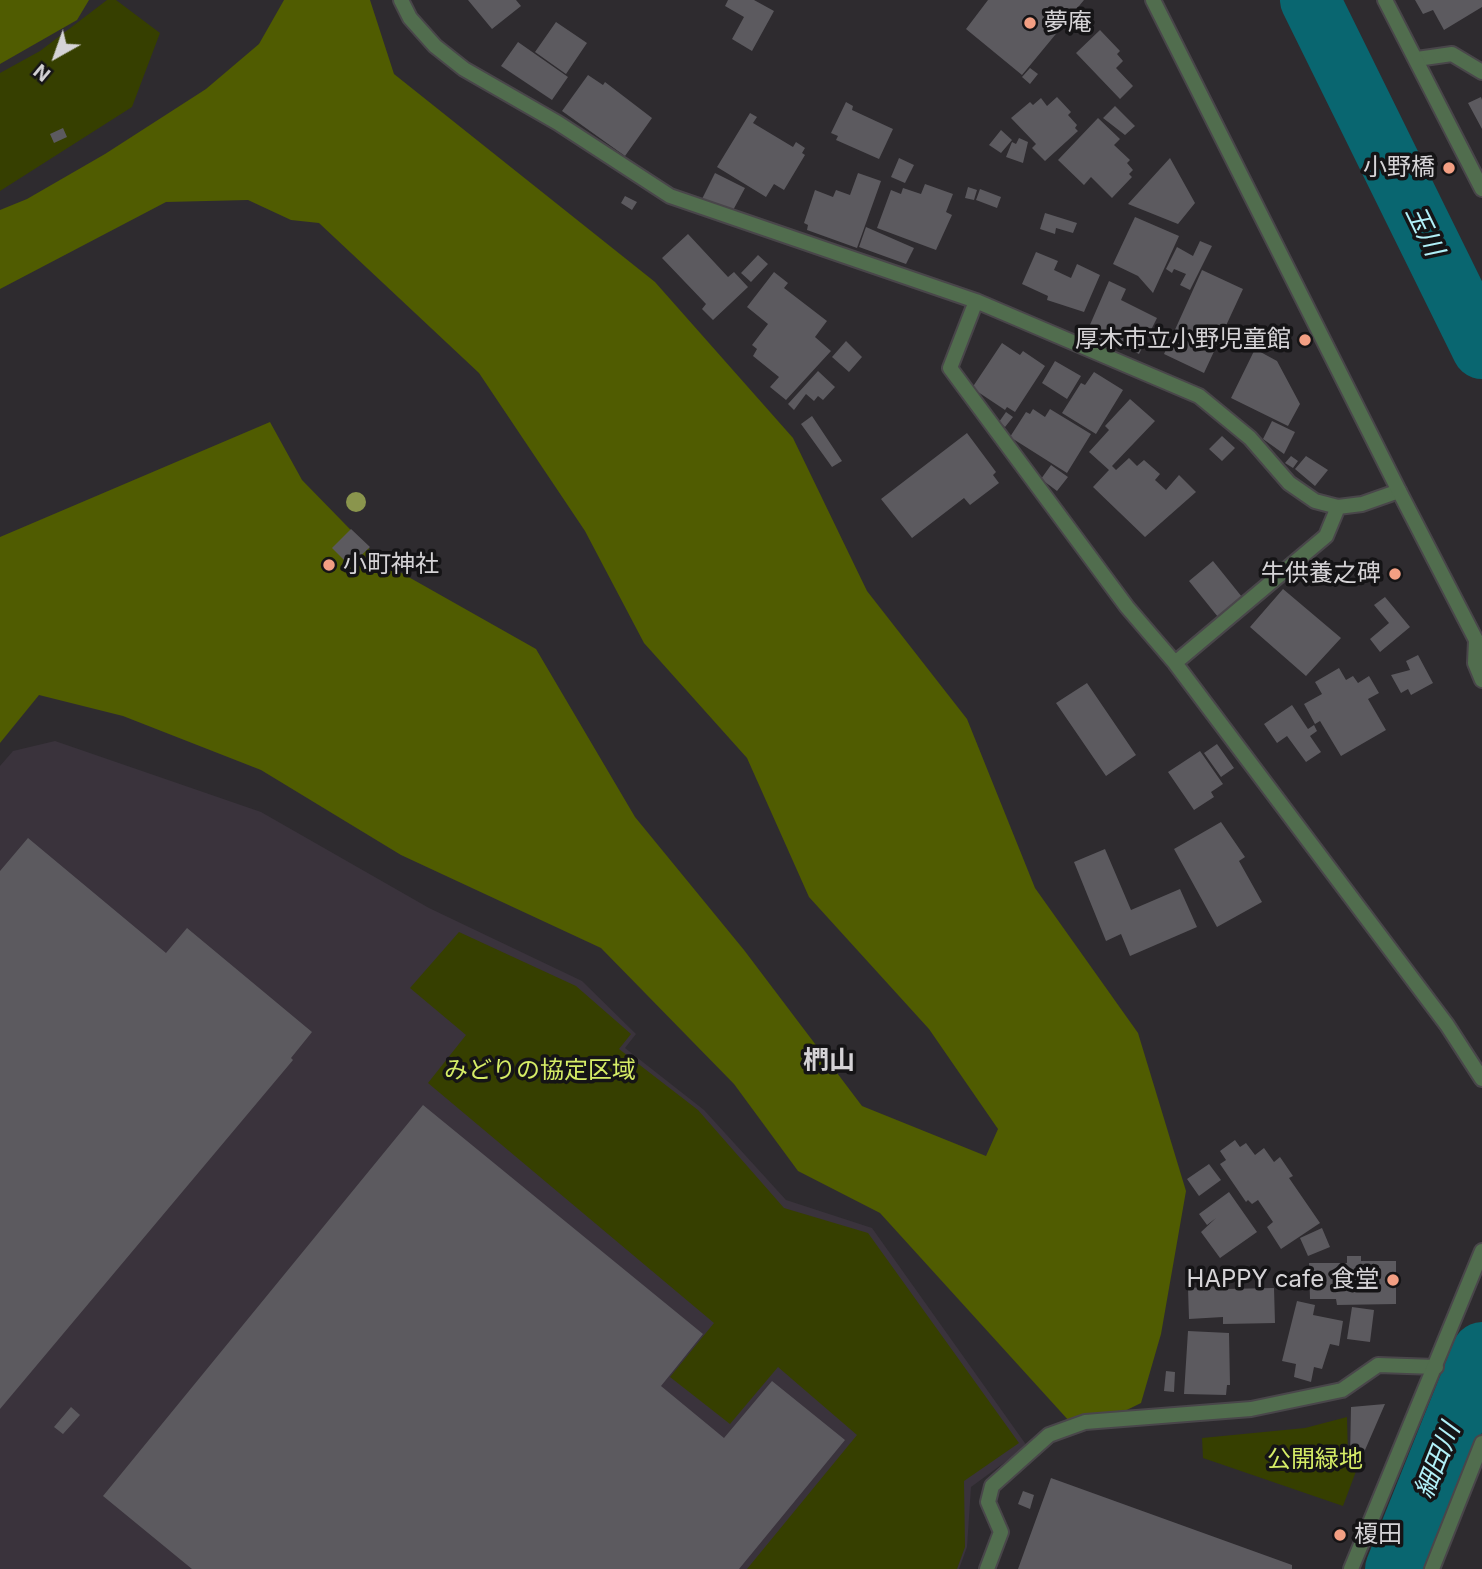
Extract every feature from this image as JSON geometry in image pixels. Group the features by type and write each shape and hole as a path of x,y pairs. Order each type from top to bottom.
{"street":[{"path":"401,0 410,18 435,46 464,69 558,123 670,196 976,301 1199,396 1250,438 1289,483 1315,501 1338,506 1378,500 1399,491"},
{"path":"1153,0 1399,491 1479,643 1475,663 1482,680"},
{"path":"1385,0 1482,189"},
{"path":"1417,59 1452,54 1482,72"},
{"path":"976,301 950,369 1127,607 1175,663 1447,1025 1482,1079"},
{"path":"1175,663 1326,536 1338,506"},
{"path":"1351,1569 1482,1251"},
{"path":"987,1569 1000,1532 988,1502 992,1486 1049,1435 1085,1422 1251,1409 1329,1393 1342,1390 1378,1365 1436,1367"},
{"path":"1432,1569 1482,1443"}],"shaded area":[{"path":"55,741 261,812 429,908 582,981 636,1034 625,1048 704,1110 786,1200 872,1228 1027,1446 971,1487 967,1547 959,1569 0,1569 0,766 13,751"}],"green space":[{"path":"0,0 89,0 77,20 0,64"},
{"path":"107,0 116,0 160,33 132,107 0,191 0,73 40,51"},
{"path":"284,0 370,0 394,74 655,282 793,438 867,591 967,719 1035,888 1138,1033 1186,1191 1161,1334 1141,1403 1080,1433 880,1213 798,1171 734,1084 601,948 401,855 261,770 123,716 39,695 0,743 0,537 270,422 302,480 382,562 536,649 635,817 744,950 862,1106 986,1156 998,1129 929,1029 809,897 747,758 644,643 585,531 479,373 319,223 291,220 248,200 166,202 0,289 0,210 27,199 105,154 206,89 259,44"},
{"name":"みどりの協定区域","path":"459,932 576,986 631,1034 619,1049 698,1110 784,1208 868,1233 1019,1443 964,1481 965,1547 957,1569 747,1569 857,1435 778,1367 730,1424 670,1377 714,1323 428,1083 466,1035 410,988"},
{"name":"公開緑地","path":"1347,1417 1348,1456 1361,1458 1343,1506 1203,1458 1202,1438 1305,1428"}],"building":[{"path":"468,0 516,0 521,6 492,29"},
{"path":"728,0 754,0 774,11 752,51 732,39 744,17 725,6"},
{"path":"988,0 1084,0 1022,75 966,29"},
{"path":"1415,0 1482,0 1482,7 1444,30 1433,10 1423,14"},
{"path":"556,22 587,43 566,74 535,52"},
{"path":"1100,30 1120,51 1117,54 1123,61 1116,68 1133,86 1120,99 1076,53"},
{"path":"518,42 568,77 552,100 501,66"},
{"path":"1030,68 1038,74 1030,84 1022,77"},
{"path":"588,75 603,85 605,82 652,118 625,156 562,111"},
{"path":"1057,97 1071,112 1068,115 1077,125 1075,128 1078,131 1045,161 1032,148 1036,144 1011,118 1030,102 1033,105 1041,98 1047,106"},
{"path":"1481,97 1482,100 1482,129 1468,103"},
{"path":"846,102 853,106 852,110 893,129 879,159 836,140 838,136 831,133"},
{"path":"1115,106 1135,126 1125,135 1103,118"},
{"path":"750,113 757,117 753,123 793,147 796,142 805,148 802,153 805,155 784,190 774,184 766,197 717,167"},
{"path":"1098,118 1120,139 1114,145 1130,160 1127,163 1133,170 1129,174 1132,177 1112,198 1091,177 1084,185 1058,160"},
{"path":"63,128 67,137 54,143 50,134"},
{"path":"1001,130 1012,140 1001,153 989,145"},
{"path":"1019,138 1028,142 1023,163 1006,157 1012,142 1016,144"},
{"path":"899,158 914,165 905,183 891,177"},
{"path":"1170,158 1195,203 1178,224 1128,204"},
{"path":"715,173 745,188 731,214 702,199"},
{"path":"858,173 881,181 857,248 807,230 808,225 804,223 815,190 833,197 836,190 850,195"},
{"path":"925,184 953,194 946,212 952,215 936,250 877,228 891,190 901,194 903,188 921,194"},
{"path":"968,187 977,190 974,200 965,198"},
{"path":"980,189 1001,197 997,208 976,200"},
{"path":"625,196 637,202 632,210 621,203"},
{"path":"1045,213 1077,223 1073,233 1056,228 1055,234 1040,229"},
{"path":"1135,217 1179,236 1153,293 1138,276 1113,264"},
{"path":"866,227 914,248 906,264 859,247"},
{"path":"688,234 728,277 734,272 748,287 713,320 702,309 706,304 662,258"},
{"path":"1200,241 1212,246 1190,290 1180,285 1186,274 1174,269 1172,273 1166,269 1177,247 1193,256"},
{"path":"1036,252 1058,261 1054,270 1071,278 1077,264 1100,275 1084,312 1047,300 1048,296 1022,284"},
{"path":"758,255 768,264 751,282 741,273"},
{"path":"1202,270 1243,289 1204,373 1164,354"},
{"path":"774,272 788,283 784,288 827,321 815,337 831,351 786,400 770,387 779,377 753,356 757,349 752,345 768,324 747,307"},
{"path":"1109,281 1126,289 1121,300 1157,318 1139,354 1115,342 1113,347 1086,334"},
{"path":"846,341 862,357 849,372 832,357"},
{"path":"1002,343 1020,355 1023,351 1045,366 1015,412 1007,407 1005,410 972,388"},
{"path":"1255,349 1277,361 1300,404 1288,426 1231,398"},
{"path":"1055,361 1081,376 1067,399 1042,383"},
{"path":"818,371 835,387 823,400 818,396 814,401 806,394 794,410 788,404"},
{"path":"1094,372 1123,390 1096,434 1062,413 1081,383 1085,385"},
{"path":"1130,399 1155,421 1112,466 1116,470 1129,458 1137,466 1144,460 1160,474 1155,480 1166,490 1179,475 1196,492 1145,537 1093,487 1109,470 1089,452 1109,430 1105,426"},
{"path":"1033,409 1045,417 1050,409 1091,434 1067,473 1010,437 1026,412 1030,414"},
{"path":"1006,412 1013,417 1005,427 999,422"},
{"path":"812,416 842,461 832,467 801,424"},
{"path":"1272,421 1295,432 1284,454 1263,439"},
{"path":"967,433 996,472 993,475 999,483 970,505 964,498 912,538 881,499"},
{"path":"1222,436 1235,448 1222,461 1209,449"},
{"path":"1291,456 1298,461 1293,468 1285,463"},
{"path":"1306,456 1328,470 1315,486 1295,469"},
{"path":"1051,465 1068,477 1057,491 1041,479"},
{"path":"351,529 370,547 350,566 332,548"},
{"path":"1213,561 1242,597 1218,617 1189,581"},
{"path":"1283,589 1341,638 1306,676 1250,627"},
{"path":"1385,597 1410,627 1380,652 1370,639 1389,623 1374,605"},
{"path":"1418,655 1433,683 1411,695 1408,689 1401,693 1391,675 1410,670 1406,661"},
{"path":"1339,668 1346,680 1353,676 1358,683 1369,676 1379,693 1368,699 1386,730 1341,756 1320,721 1315,724 1304,704 1322,694 1315,682"},
{"path":"1087,683 1136,755 1106,776 1056,703"},
{"path":"1292,705 1308,729 1314,725 1317,731 1310,736 1321,752 1306,762 1287,736 1277,743 1264,724"},
{"path":"1217,744 1234,768 1221,777 1204,753"},
{"path":"1200,751 1223,784 1211,792 1214,797 1194,810 1168,772"},
{"path":"1221,822 1245,857 1239,861 1262,902 1217,927 1174,849"},
{"path":"28,838 166,953 187,928 312,1032 291,1058 293,1060 0,1409 0,871"},
{"path":"1105,849 1131,910 1180,889 1197,927 1130,956 1121,934 1106,941 1074,862"},
{"path":"423,1105 703,1334 661,1386 724,1438 772,1381 845,1440 739,1569 192,1569 103,1496"},
{"path":"1235,1140 1240,1147 1246,1143 1255,1155 1264,1148 1274,1162 1280,1157 1293,1176 1289,1178 1320,1223 1281,1249 1267,1227 1273,1222 1258,1200 1252,1204 1248,1200 1246,1202 1220,1164 1226,1160 1220,1151"},
{"path":"1209,1164 1221,1180 1199,1196 1187,1179"},
{"path":"1229,1192 1257,1232 1220,1258 1201,1232 1216,1218 1207,1225 1199,1214"},
{"path":"1322,1228 1330,1247 1308,1256 1300,1238"},
{"path":"1347,1256 1361,1256 1361,1261 1396,1261 1396,1304 1337,1305 1336,1299 1310,1299 1309,1263 1347,1263"},
{"path":"1224,1286 1224,1289 1274,1288 1275,1323 1223,1324 1223,1317 1189,1319 1188,1288"},
{"path":"1297,1301 1315,1305 1313,1315 1343,1321 1339,1346 1330,1344 1322,1369 1314,1367 1311,1382 1294,1377 1296,1364 1282,1361"},
{"path":"1352,1307 1374,1310 1370,1342 1347,1339"},
{"path":"1188,1331 1229,1333 1230,1385 1227,1385 1226,1395 1184,1394"},
{"path":"1166,1371 1175,1372 1174,1392 1164,1391"},
{"path":"1385,1404 1362,1457 1350,1458 1351,1407"},
{"path":"71,1407 80,1415 63,1434 54,1427"},
{"path":"1051,1478 1292,1565 1292,1569 1018,1569"},
{"path":"1023,1491 1034,1495 1030,1509 1018,1504"}],"waterway":[{"name":"玉川","path":"1310,0 1482,349"},
{"name":"細田川","path":"1395,1569 1482,1352"}],"place":[{"name":"夢庵","path":"1030,23"},
{"name":"小野橋","path":"1449,168"},
{"name":"厚木市立小野児童館","path":"1305,340"},
{"name":"小町神社","path":"329,565"},
{"name":"牛供養之碑","path":"1395,574"},
{"name":"HAPPY cafe 食堂","path":"1393,1280"},
{"name":"榎田","path":"1340,1535"}],"district":[{"name":"椚山","path":"829,1061"}]}
